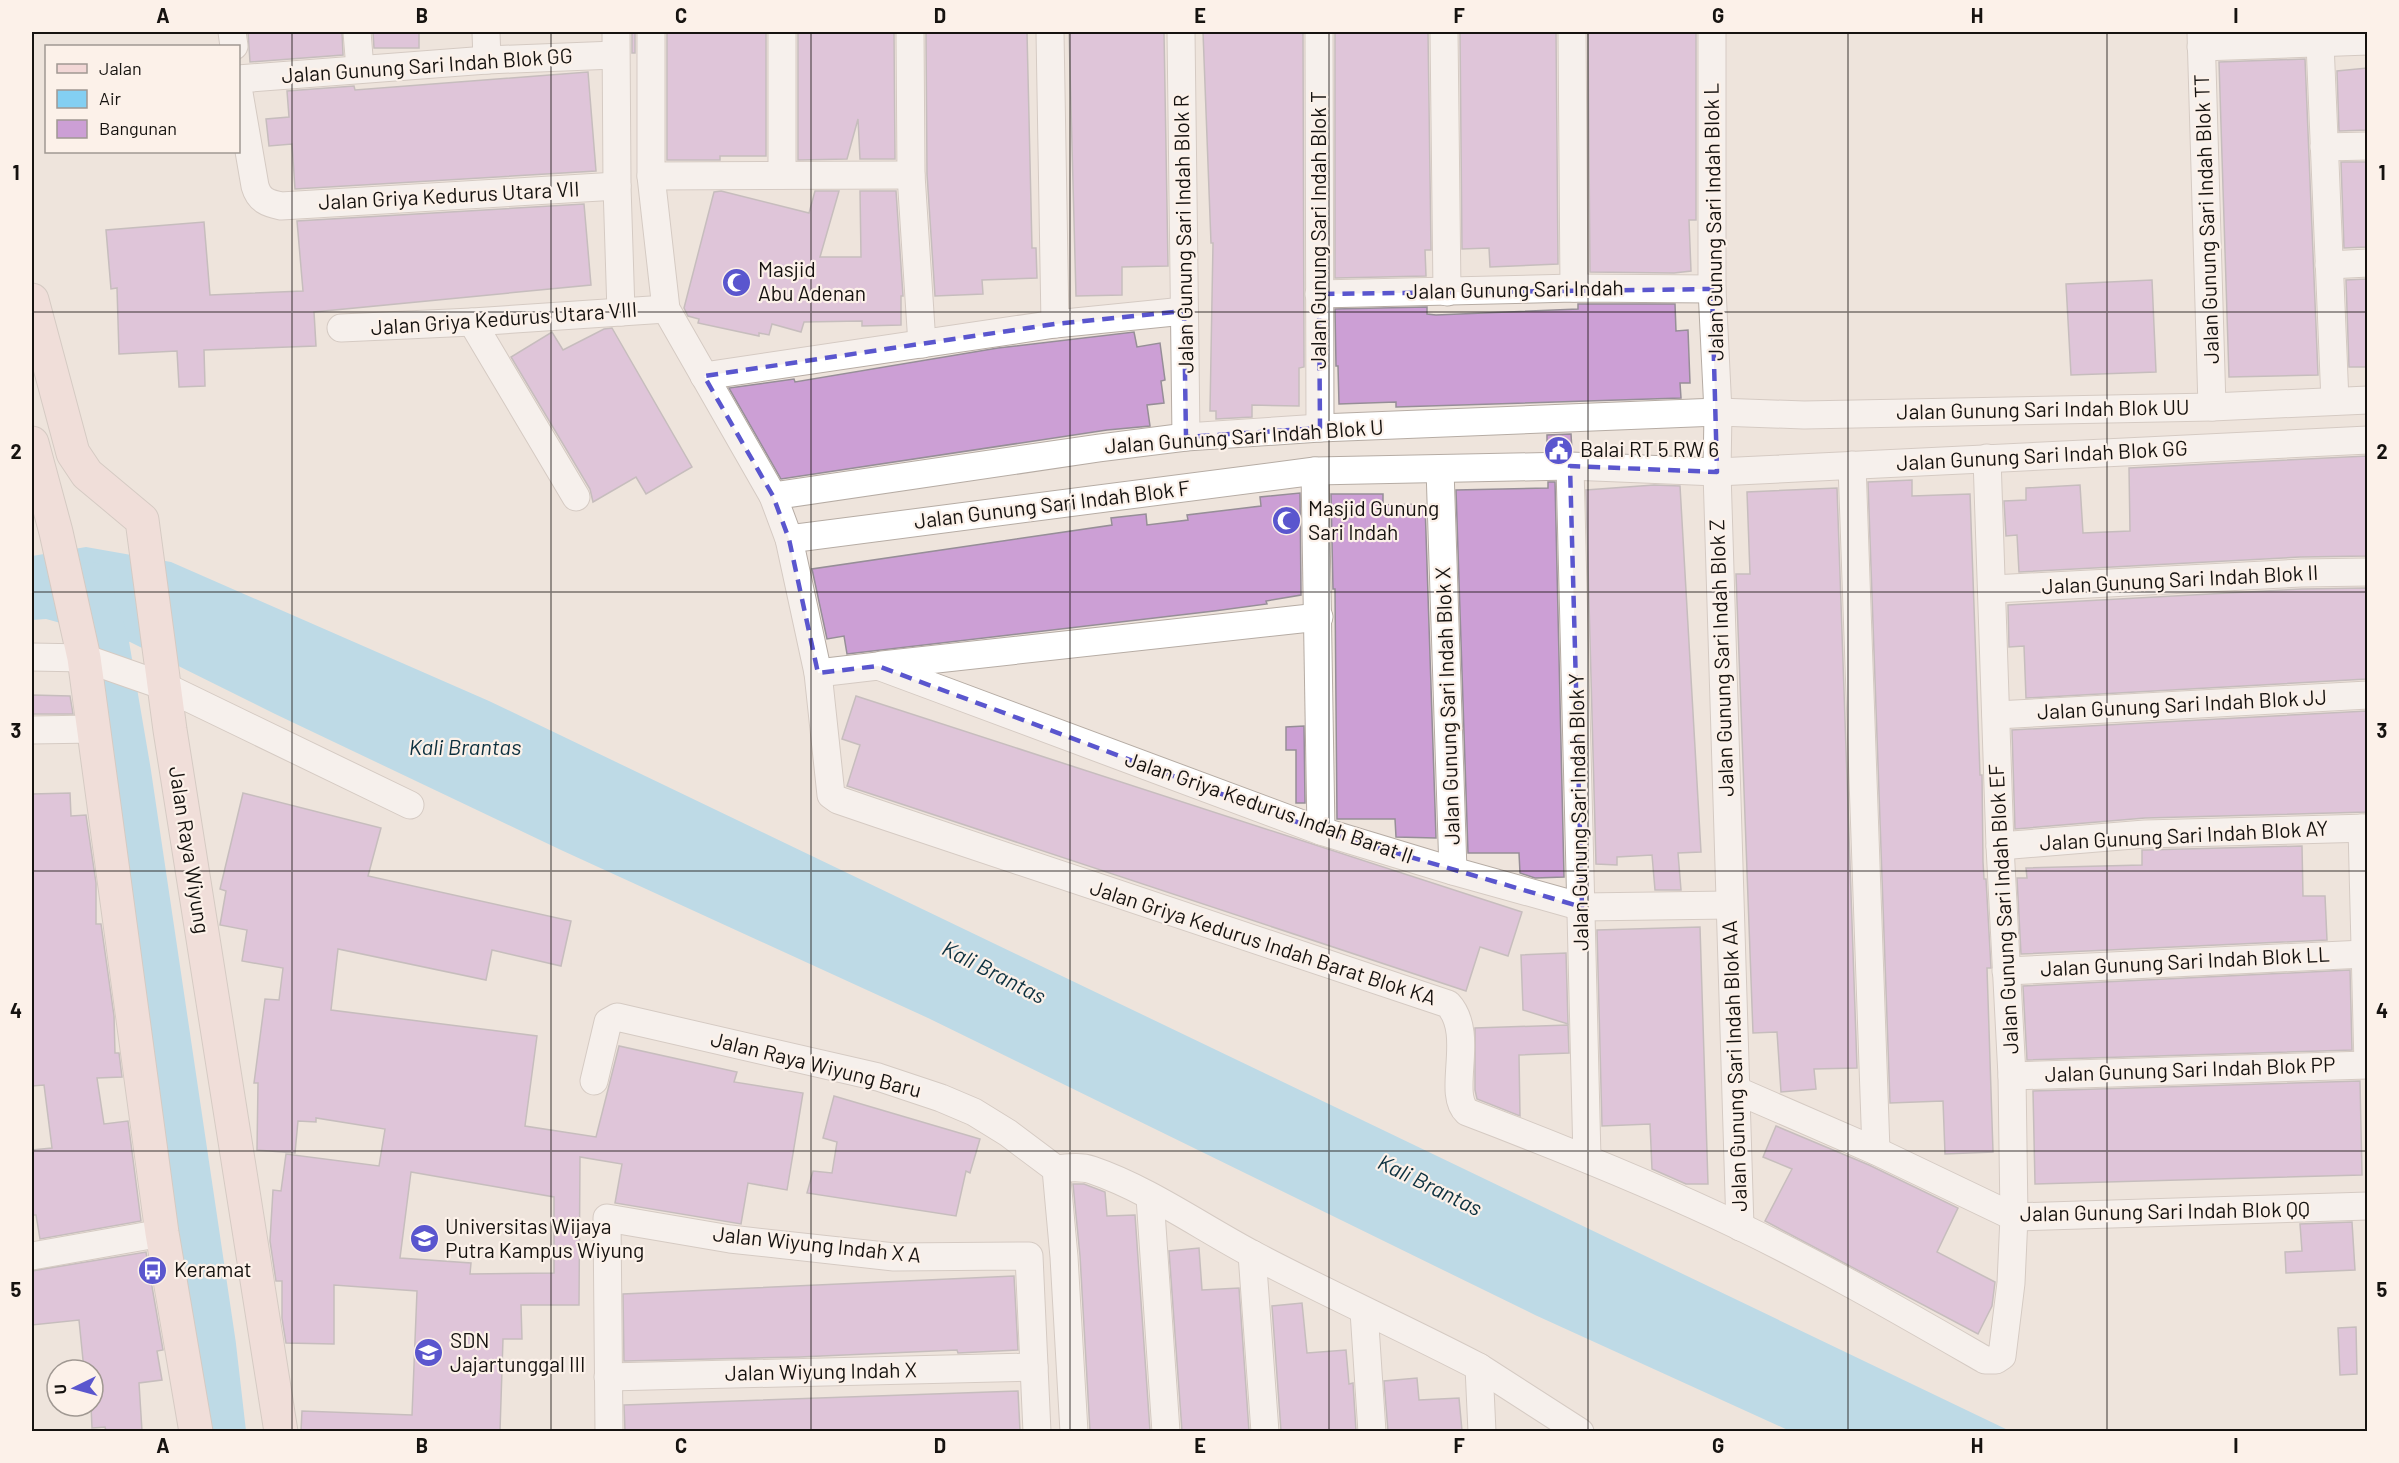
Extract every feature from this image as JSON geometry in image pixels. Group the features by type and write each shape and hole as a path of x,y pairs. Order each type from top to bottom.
{"main road":[{"name":"Jalan Raya Wiyung","path":"32,300 73,453 87,474 142,520 158,679 281,1431"},
{"path":"32,443 47,525 92,655 94,729 162,1233 196,1431"}],"street":[{"path":"357,32 360,69"},
{"path":"486,32 487,60"},
{"path":"651,32 651,176 666,309 773,496 789,539 818,673"},
{"path":"782,32 782,175"},
{"path":"910,32 911,175 922,344"},
{"path":"1050,32 1055,324"},
{"name":"Jalan Gunung Sari Indah Blok R","path":"1181,32 1186,437"},
{"name":"Jalan Gunung Sari Indah Blok T","path":"1319,32 1320,428"},
{"path":"1444,32 1447,292"},
{"path":"1572,32 1574,288"},
{"name":"Jalan Gunung Sari Indah Blok L","path":"1712,32 1712,289 1718,412"},
{"path":"2201,39 2320,43 2367,42"},
{"name":"Jalan Gunung Sari Indah Blok TT","path":"2201,39 2212,407"},
{"path":"615,43 621,312"},
{"name":"Jalan Gunung Sari Indah Blok GG","path":"240,79 487,60 615,43"},
{"path":"2320,43 2335,401"},
{"name":"Jalan Griya Kedurus Utara VII","path":"240,98 256,190 266,202 281,206 617,186"},
{"path":"2324,147 2367,146"},
{"path":"651,176 911,175"},
{"path":"2329,265 2367,263"},
{"name":"Jalan Gunung Sari Indah","path":"1319,294 1574,288 1712,289"},
{"name":"Jalan Griya Kedurus Utara VIII","path":"341,328 666,309"},
{"path":"704,376 1055,324 1184,311"},
{"path":"472,322 576,497"},
{"name":"Jalan Gunung Sari Indah Blok UU","path":"1718,412 1804,415 2212,407 2367,400"},
{"name":"Jalan Gunung Sari Indah Blok U","path":"773,496 1088,449 1186,437 1320,428 1718,412"},
{"name":"Jalan Gunung Sari Indah Blok Z","path":"1718,412 1717,472 1729,905"},
{"name":"Jalan Gunung Sari Indah Blok GG","path":"1717,472 2367,440"},
{"name":"Jalan Gunung Sari Indah Blok EF","path":"1987,458 2000,846 2012,1076 2014,1217 2011,1283 2002,1356 1992,1359"},
{"path":"1852,465 1876,1151"},
{"name":"Jalan Gunung Sari Indah Blok F","path":"789,539 1314,471 1570,466 1717,472"},
{"name":"Jalan Gunung Sari Indah Blok Y","path":"1570,466 1587,1158"},
{"name":"Jalan Gunung Sari Indah Blok X","path":"1440,469 1453,871"},
{"path":"1314,471 1322,831"},
{"name":"Jalan Gunung Sari Indah Blok II","path":"1993,589 2301,573 2367,572"},
{"path":"878,666 1319,616"},
{"path":"32,657 92,655 158,679 410,805"},
{"name":"Jalan Griya Kedurus Indah Barat II","path":"818,673 878,666 1322,831 1582,907 1729,905"},
{"name":"Jalan Griya Kedurus Indah Barat Blok KA","path":"818,673 829,791 834,798 1448,1004 1456,1014 1461,1028 1460,1093 1465,1110 1587,1158 1740,1227 1992,1359"},
{"name":"Jalan Gunung Sari Indah Blok JJ","path":"1996,715 2367,695"},
{"path":"32,730 94,729"},
{"path":"2365,828 2364,954 2367,1065"},
{"name":"Jalan Gunung Sari Indah Blok AY","path":"2000,846 2145,834 2365,828"},
{"name":"Jalan Gunung Sari Indah Blok AA","path":"1729,905 1738,1091 1740,1227"},
{"name":"Jalan Gunung Sari Indah Blok LL","path":"2006,971 2364,954"},
{"name":"Jalan Raya Wiyung Baru","path":"594,1081 608,1022 617,1017 878,1077 920,1091 974,1112 1008,1133 1056,1168"},
{"name":"Jalan Gunung Sari Indah Blok PP","path":"2012,1076 2367,1065"},
{"name":"Jalan Gunung Sari Indah Blok QQ","path":"1738,1091 1876,1151 2014,1217 2367,1206"},
{"path":"1074,1431 1064,1257 1056,1168 1082,1167 1150,1197 1251,1254 1479,1367 1580,1431"},
{"path":"1150,1197 1166,1431"},
{"name":"Jalan Wiyung Indah X A","path":"608,1377 608,1218 730,1239 894,1257 1029,1256 1034,1366"},
{"path":"32,1256 162,1233"},
{"path":"1251,1254 1265,1431"},
{"path":"1364,1311 1372,1431"},
{"path":"1034,1366 1037,1431"},
{"name":"Jalan Wiyung Indah X","path":"608,1377 1034,1366"},
{"path":"1479,1367 1482,1431"},
{"path":"608,1377 609,1431"}],"highlighted area":[{"path":"1712,289 1717,472 1570,466 1582,907 1321,831 878,666 818,673 789,539 773,496 704,376 1055,324 1184,311 1186,437 1320,428 1319,294"}],"water":[{"name":"Kali Brantas","path":"86,547 171,562 489,701 2010,1431 1790,1431 1535,1315 928,1018 561,850 130,642 46,619 32,620 32,556"}],"building":[{"path":"248,32 342,32 343,55 250,62"},
{"path":"373,32 419,32 419,48 374,48"},
{"path":"632,32 635,32 635,53 632,53"},
{"path":"667,32 766,32 766,156 720,156 720,160 667,160"},
{"path":"798,32 894,32 895,159 860,159 858,119 847,159 798,160"},
{"path":"926,32 1027,32 1032,248 1036,248 1037,278 982,280 983,294 935,296 927,174"},
{"path":"1069,32 1164,32 1168,266 1122,267 1122,295 1076,296"},
{"path":"1203,32 1303,32 1304,367 1299,368 1299,406 1252,405 1252,417 1216,419 1216,411 1210,411 1213,243 1211,243"},
{"path":"1335,32 1428,32 1431,250 1425,250 1426,276 1335,278"},
{"path":"1460,32 1556,32 1558,264 1490,267 1489,248 1462,249"},
{"path":"1588,32 1696,32 1696,220 1689,220 1691,271 1674,273 1590,272"},
{"path":"2305,59 2318,375 2229,377 2219,62"},
{"path":"2367,68 2367,130 2339,131 2337,71"},
{"path":"588,72 596,171 295,189 292,144 269,146 266,119 289,117 287,91 354,86 355,90"},
{"path":"2341,162 2367,162 2367,247 2344,248"},
{"path":"721,191 809,213 815,191 839,191 820,257 861,257 860,191 896,191 903,296 901,296 901,325 862,326 862,321 804,322 801,332 772,324 769,335 759,333 759,336 698,323 699,319 688,316 684,308 714,192"},
{"path":"584,204 591,285 314,312 316,346 204,350 205,386 179,387 177,351 119,354 117,288 111,289 106,230 204,222 210,295 303,291 297,221"},
{"path":"2367,279 2367,367 2349,367 2346,280"},
{"path":"2152,280 2156,372 2071,375 2066,284"},
{"path":"1578,304 1675,304 1676,331 1688,330 1690,383 1680,383 1681,398 1396,407 1396,402 1339,404 1335,309 1427,307 1427,314 1436,315 1578,309"},
{"path":"612,328 692,467 646,494 636,477 593,502 590,489 511,357 552,332 563,350 604,329"},
{"path":"1134,332 1137,347 1160,343 1165,380 1161,381 1164,403 1147,405 1150,426 1107,430 781,479 729,388 794,379 795,382 998,348"},
{"path":"1571,434 1572,450 1547,451 1547,435"},
{"path":"2367,456 2367,556 2300,557 2019,572 2017,535 2006,536 2004,501 2026,500 2026,488 2080,485 2083,533 2130,531 2129,468"},
{"path":"1912,480 1912,496 1970,494 1980,775 1982,775 1983,862 1991,968 1987,968 1993,1152 1945,1154 1943,1101 1890,1103 1868,482"},
{"path":"1548,482 1555,482 1564,877 1535,878 1520,873 1519,853 1468,853 1456,490 1548,488"},
{"path":"1654,485 1680,486 1701,852 1678,853 1681,890 1655,890 1652,855 1617,857 1617,865 1596,864 1586,490"},
{"path":"1837,488 1857,1068 1814,1069 1816,1089 1781,1092 1777,1032 1753,1033 1736,574 1750,574 1747,492"},
{"path":"1300,493 1301,595 1266,601 1267,604 1214,611 847,654 844,636 827,639 812,569 1112,525 1111,518 1146,514 1147,525 1188,520 1187,515 1261,506 1260,497"},
{"path":"1331,494 1383,494 1383,505 1425,504 1436,838 1396,837 1395,819 1337,819 1335,589 1333,589"},
{"path":"2367,588 2367,679 2026,698 2024,646 2009,647 2008,605 2302,589"},
{"path":"32,695 70,696 73,714 32,714"},
{"path":"856,696 1522,912 1508,956 1480,947 1466,991 847,786 860,745 842,739"},
{"path":"2367,711 2367,812 2145,818 2015,829 2012,730"},
{"path":"1304,726 1305,803 1296,803 1296,750 1286,750 1286,727"},
{"path":"70,793 71,816 86,815 96,883 96,924 101,924 114,1016 115,1053 119,1053 122,1077 97,1078 104,1124 128,1121 141,1221 40,1239 36,1215 32,1215 32,1150 52,1148 44,1085 32,1086 32,794"},
{"path":"243,793 381,828 368,876 571,921 561,966 492,950 486,980 338,949 331,1010 537,1036 525,1126 596,1137 619,1046 737,1072 734,1082 803,1093 787,1190 748,1183 741,1224 615,1203 622,1164 580,1157 579,1305 521,1305 522,1339 503,1339 500,1431 301,1431 302,1411 412,1415 417,1291 334,1285 334,1344 286,1343 282,1318 282,1281 276,1281 270,1241 273,1190 281,1191 286,1154 379,1166 385,1129 316,1118 316,1122 298,1121 295,1153 257,1150 258,1083 254,1083 265,999 279,1000 283,968 242,961 247,930 220,925 226,891 220,889","holes":["411,1172 554,1197 554,1273 470,1274 471,1263 400,1258"]},
{"path":"2302,846 2303,896 2325,896 2327,940 2021,954 2017,878 2027,878 2026,868 2142,865 2142,850"},
{"path":"1700,927 1708,1184 1686,1184 1652,1169 1650,1124 1602,1126 1597,930"},
{"path":"1566,953 1568,1024 1523,1010 1521,955"},
{"path":"2350,970 2352,1050 2027,1060 2023,986"},
{"path":"1568,1025 1569,1053 1519,1055 1520,1116 1477,1099 1475,1028"},
{"path":"2360,1081 2362,1175 2035,1184 2033,1091"},
{"path":"834,1096 980,1139 970,1173 966,1171 956,1216 807,1193 813,1171 832,1173 837,1142 823,1138"},
{"path":"1776,1126 1869,1165 1958,1208 1937,1252 1995,1282 1992,1306 1978,1334 1765,1221 1792,1169 1763,1157"},
{"path":"1073,1184 1084,1184 1105,1192 1107,1216 1135,1215 1150,1431 1090,1431 1080,1256"},
{"path":"2352,1222 2355,1270 2286,1273 2285,1252 2302,1251 2300,1224"},
{"path":"1199,1248 1202,1290 1239,1288 1249,1431 1182,1431 1169,1251"},
{"path":"146,1252 163,1350 157,1351 162,1380 139,1383 142,1431 106,1431 105,1427 92,1428 92,1418 105,1418 105,1358 83,1358 79,1320 32,1325 32,1271"},
{"path":"1014,1276 1018,1350 624,1361 623,1294"},
{"path":"1302,1303 1307,1353 1346,1350 1349,1384 1353,1383 1356,1431 1281,1431 1272,1306"},
{"path":"2356,1327 2357,1374 2340,1375 2338,1328"},
{"path":"1417,1378 1419,1400 1459,1398 1462,1431 1388,1431 1384,1381"},
{"path":"1018,1391 1020,1431 625,1431 624,1405"}],"waterway":[{"path":"90,582 109,643 131,772 216,1345 226,1432"}],"place":[{"name":"Masjid Abu Adenan","path":"737,282"},
{"name":"Balai RT 5 RW 6","path":"1559,450"},
{"name":"Masjid Gunung Sari Indah","path":"1287,521"},
{"name":"Universitas Wijaya Putra Kampus Wiyung","path":"424,1239"},
{"name":"Keramat","path":"153,1270"},
{"name":"SDN Jajartunggal III","path":"429,1353"}]}
